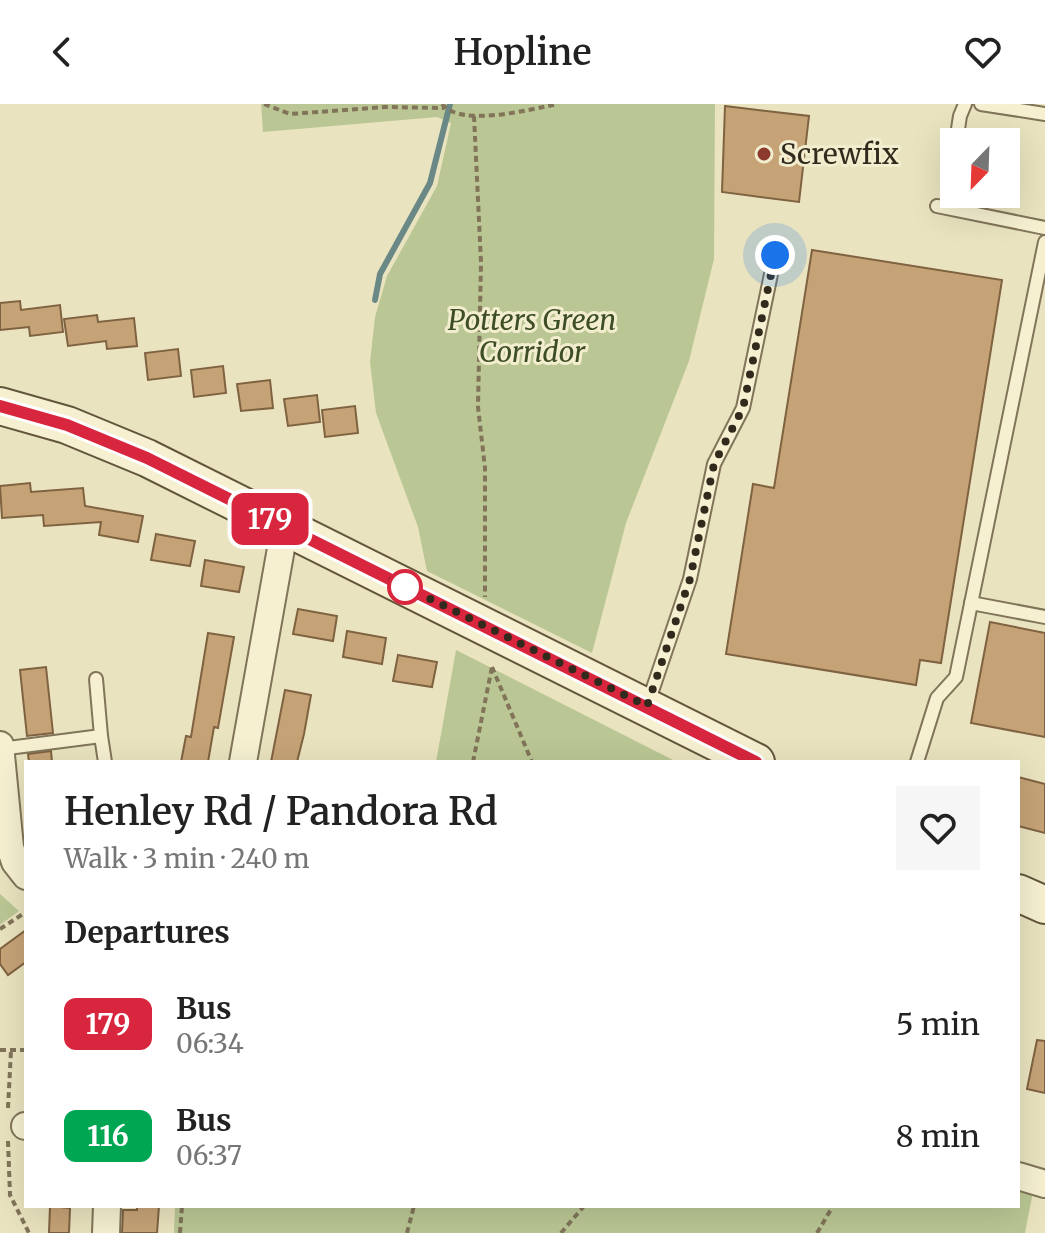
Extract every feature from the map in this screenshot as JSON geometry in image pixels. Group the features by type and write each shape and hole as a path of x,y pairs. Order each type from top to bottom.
{"main road":[{"path":"0,406 103,437 752,760"},
{"path":"1020,894 1045,905"}],"street":[{"path":"243,760 285,526"},
{"path":"0,747 10,847 15,862 24,873"},
{"path":"1020,1177 1045,1184"},
{"path":"106,1233 107,1208"}],"lane":[{"path":"958,128 965,104"},
{"path":"981,104 1045,114"},
{"path":"937,206 1045,228"},
{"path":"918,760 937,698 956,677 1045,242"},
{"path":"647,706 690,579 714,464 743,408 775,255"},
{"path":"971,603 1045,617"},
{"path":"96,679 105,760"},
{"path":"0,747 101,736"}],"path":[{"path":"264,104 290,114 443,106 458,115 474,116 558,104"},
{"path":"474,116 481,262 478,407 485,468 485,596 481,604"},
{"path":"473,760 492,667 531,760"},
{"path":"0,929 24,913"},
{"path":"0,1050 24,1050"},
{"path":"180,1233 182,1208"},
{"path":"407,1233 413,1208"},
{"path":"561,1233 582,1208"},
{"path":"817,1233 832,1208"}],"green space":[{"name":"Potters Green Corridor","path":"261,104 715,104 714,259 689,361 626,523 592,653 427,571 418,527 376,413 370,362 375,317 387,276 437,186 451,123 437,117 263,132"},
{"path":"456,650 673,760 436,760"},
{"path":"0,894 19,911 0,925"},
{"path":"1020,1182 1029,1188 1032,1197 1025,1233 174,1233 175,1208 1020,1208"}],"building":[{"name":"Screwfix","path":"725,106 809,116 799,202 722,192"},
{"path":"812,250 1002,280 941,663 920,660 916,685 726,654 753,484 774,488"},
{"path":"20,301 21,310 60,305 63,332 30,336 29,327 0,330 0,303"},
{"path":"97,315 98,322 134,318 137,346 107,349 106,341 68,346 64,319"},
{"path":"178,349 181,376 148,380 145,353"},
{"path":"223,366 226,393 194,397 191,370"},
{"path":"270,380 273,408 241,411 237,384"},
{"path":"317,395 320,422 288,426 284,399"},
{"path":"355,406 358,433 325,437 322,410"},
{"path":"30,483 31,492 83,488 85,506 143,516 138,542 99,535 101,522 44,526 43,515 2,518 0,486"},
{"path":"156,534 195,541 190,566 151,560"},
{"path":"205,560 244,567 239,592 201,586"},
{"path":"298,609 337,616 333,641 293,634"},
{"path":"990,622 1045,633 1045,737 971,723"},
{"path":"347,631 386,638 382,664 343,657"},
{"path":"208,633 234,637 218,728 214,727 208,760 181,760 186,736 191,737"},
{"path":"398,655 437,662 432,687 393,681"},
{"path":"46,667 53,733 27,736 20,670"},
{"path":"285,690 311,695 298,760 271,760"},
{"path":"51,751 52,760 29,760 28,754"},
{"path":"1020,778 1045,784 1045,833 1020,827"},
{"path":"24,931 24,963 8,975 0,964 0,949"},
{"path":"1037,1040 1045,1041 1045,1093 1027,1089"},
{"path":"50,1208 70,1208 69,1233 49,1233"},
{"path":"159,1208 157,1233 122,1233 123,1210"}],"waterway":[{"path":"375,300 380,274 430,183 450,104"}],"bus line":[{"name":"179","path":"0,406 103,437 752,760"}],"place":[{"name":"Screwfix","path":"764,154"}],"route":[{"path":"405,587 392,580 647,706 690,579 714,464 743,408 775,255"}]}
